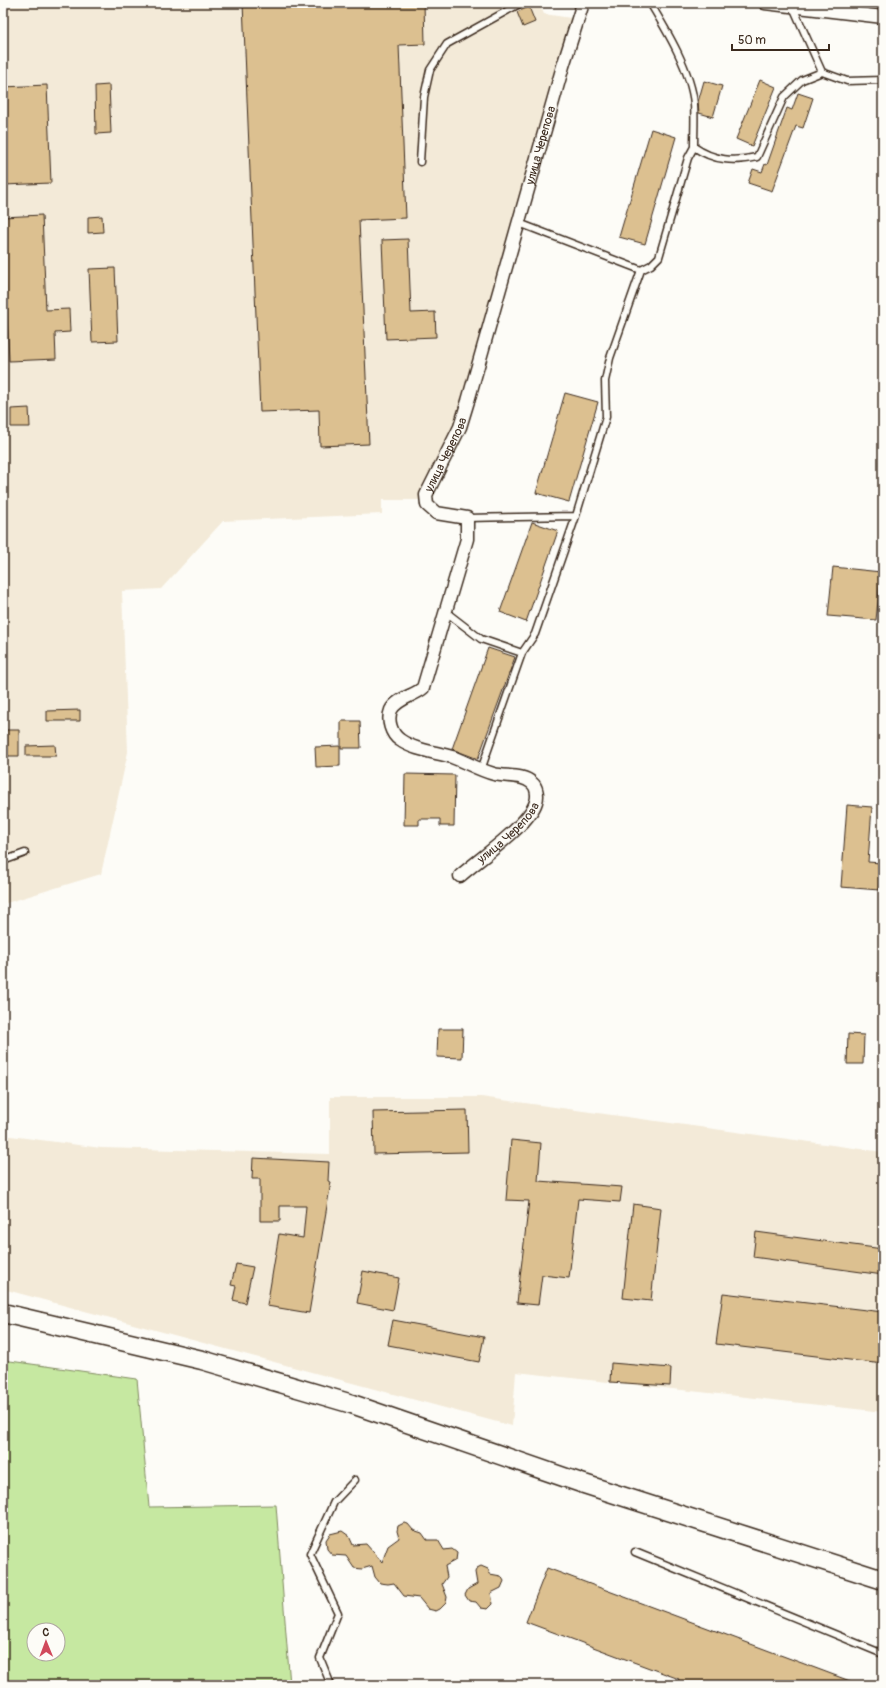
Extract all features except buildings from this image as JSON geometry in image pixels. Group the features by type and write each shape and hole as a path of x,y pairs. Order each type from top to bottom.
{"street":[{"name":"улица Черепова","path":"460,876 516,828 532,811 537,802 538,793 534,784 525,778 496,774 481,770 453,758 410,745 400,740 392,732 389,720 391,710 399,700 416,694 423,688 467,539 467,518 436,513 427,505 426,495 460,427 563,66 583,3"},
{"path":"765,3 883,17"},
{"path":"3,1313 202,1360 352,1404 581,1483 883,1580"}],"lane":[{"path":"420,162 424,97 430,70 447,44 520,3"},
{"path":"481,770 522,653 535,634 576,516 606,416 605,381 610,358 641,270 651,265 659,257 688,158 694,147 694,103 687,77 674,47 650,3"},
{"path":"793,7 822,72"},
{"path":"694,147 705,155 729,161 757,157 784,97 802,80 822,72 847,81 883,80"},
{"path":"519,223 641,270"},
{"path":"467,518 576,516"},
{"path":"446,612 481,639 522,653"},
{"path":"3,860 25,853"},
{"path":"331,1685 320,1658 338,1613 310,1554 334,1502 355,1480"},
{"path":"635,1552 883,1654"}],"shaded area":[{"path":"3,3 539,3 544,14 571,18 459,414 419,500 382,500 382,514 223,521 161,589 122,591 128,752 101,874 3,904"},
{"path":"330,1097 481,1097 883,1152 883,1412 516,1372 512,1426 3,1289 3,1135 101,1148 330,1154"}],"green space":[{"path":"3,1360 137,1379 149,1507 276,1505 290,1685 3,1685"}]}
